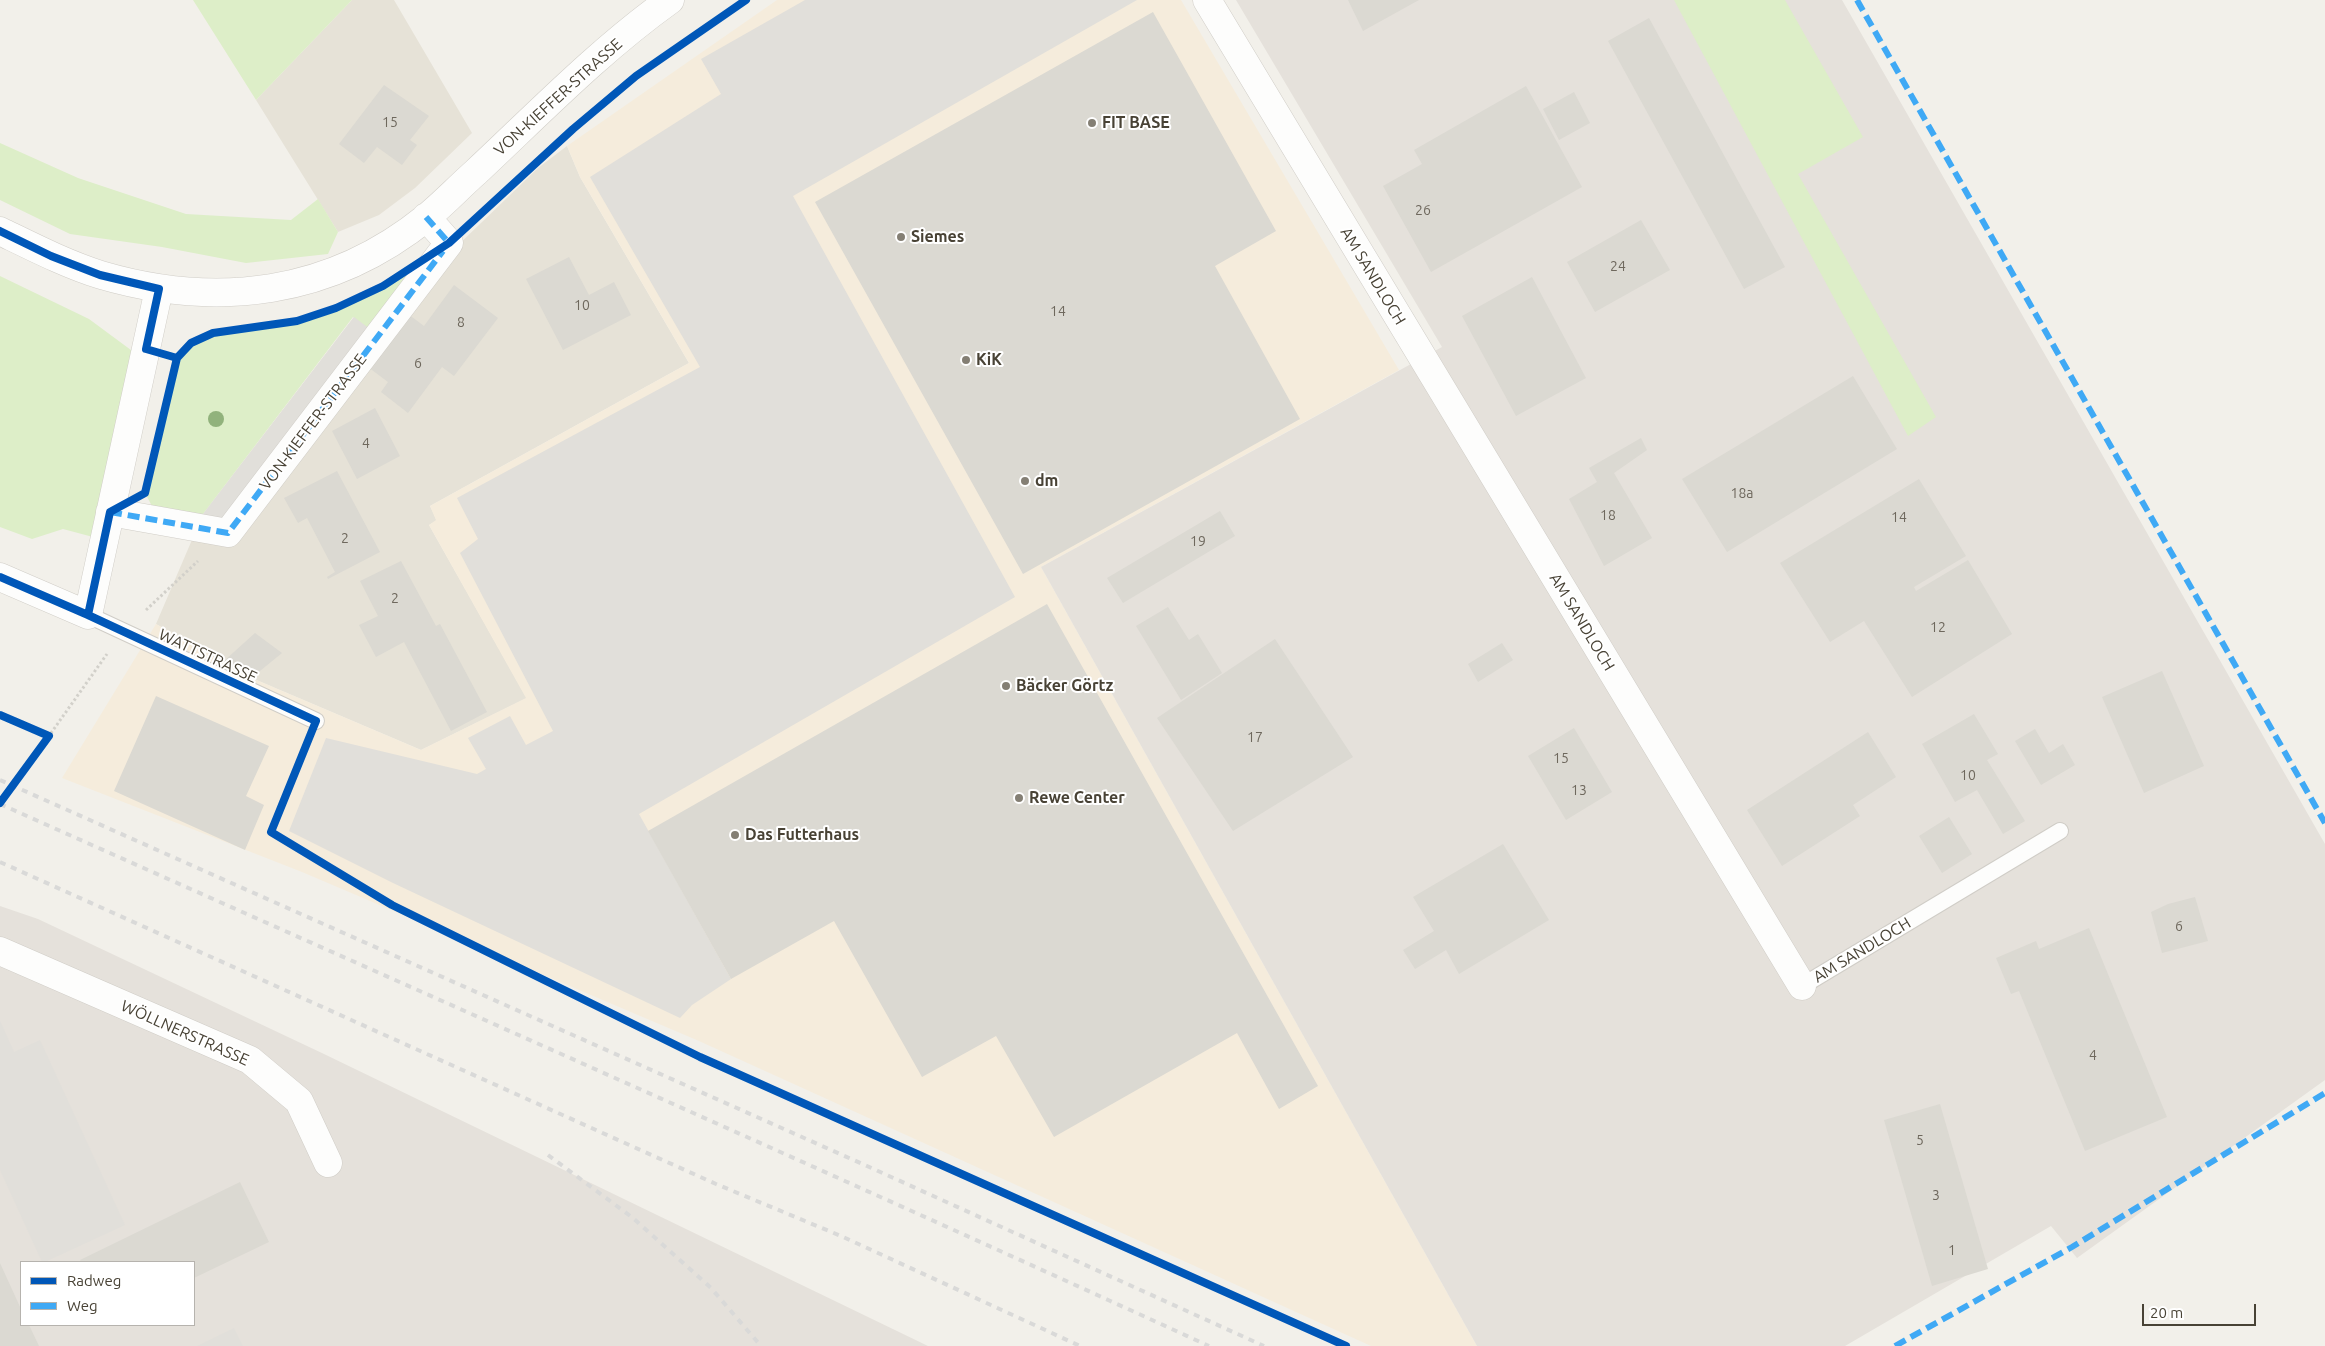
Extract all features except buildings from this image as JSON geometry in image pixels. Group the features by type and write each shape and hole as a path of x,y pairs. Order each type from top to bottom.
{"street":[{"name":"VON-KIEFFER-STRASSE","path":"0,231 51,256 100,275 159,289 223,294 265,291 309,281 380,250 426,218 587,68 646,17 670,0"},
{"name":"AM SANDLOCH","path":"1208,0 1802,986"},
{"name":"VON-KIEFFER-STRASSE","path":"228,533 449,243 426,218"},
{"path":"0,577 88,615 159,289"},
{"path":"110,512 228,533"},
{"name":"WÖLLNERSTRASSE","path":"0,951 250,1060 298,1101 328,1163"}],"lane":[{"name":"WATTSTRASSE","path":"88,615 316,721"},
{"name":"AM SANDLOCH","path":"1802,986 2060,831"}],"path":[{"path":"22,774 123,632 228,533"},
{"path":"0,715 49,736"}],"shaded area":[{"path":"352,0 394,0 472,133 415,188 379,215 338,232 256,100"},
{"path":"777,0 1181,0 1399,370 1041,567 1477,1346 1371,1346 699,1041 302,872 62,778 156,624 247,676 421,750 526,698 429,525 436,520 430,506 689,363 580,177 567,146"},
{"path":"805,0 1137,0 793,196 1015,597 639,814 731,979 692,1005 680,1018 393,883 289,831 326,738 477,774 486,769 468,738 510,716 526,745 553,731 460,553 478,539 457,498 700,367 590,177 721,94 701,59"},
{"path":"1236,0 1842,0 2325,844 2325,1080 2077,1258 2051,1226 1845,1346 1477,1346 1041,567 1442,347"},
{"path":"567,146 580,177 689,363 430,506 437,521 429,525 527,698 421,750 247,676 156,624 203,514 354,317 453,250 538,168"},
{"path":"354,317 379,336 228,533 203,514"},
{"path":"0,906 38,919 324,1054 928,1346 0,1346"},
{"path":"0,1021 14,1052 40,1040 125,1225 47,1261 42,1261 0,1170"},
{"path":"234,1328 243,1346 197,1346"}],"green space":[{"path":"193,0 352,0 256,100"},
{"path":"1674,0 1785,0 1863,137 1798,174 1936,417 1908,436"},
{"path":"0,143 78,178 186,214 291,220 318,199 338,232 328,254 246,263 162,247 70,234 0,200"},
{"path":"449,243 379,336 353,317 203,514 186,517 153,508 145,493 177,358 191,343 213,333 297,321 336,308 407,269"},
{"path":"0,276 89,319 135,353 93,537 63,529 32,539 0,527"}],"railway":[{"path":"0,780 867,1166 1264,1346"},
{"path":"0,804 756,1141 1209,1346"},
{"path":"0,862 716,1184 841,1236 1080,1346"},
{"path":"548,1155 633,1218 711,1288 761,1346"}],"marked path":[{"path":"1857,0 2325,823"},
{"path":"426,217 449,243"},
{"path":"110,512 228,533 443,251"},
{"path":"1895,1346 2072,1247 2325,1093"}],"cycle path":[{"path":"88,615 110,512 145,493 177,358 191,343 213,333 297,321 336,308 383,286 449,243 573,129 636,76 746,0"},
{"path":"0,231 51,256 100,275 159,289 146,349 177,358"},
{"path":"0,577 88,615 316,721 271,832 392,905 700,1057 1346,1346"},
{"path":"0,715 49,736 0,803"}],"place":[{"name":"FIT BASE","path":"1092,123"},
{"name":"Siemes","path":"901,237"},
{"name":"KiK","path":"966,360"},
{"name":"dm","path":"1025,481"},
{"name":"Bäcker Görtz","path":"1006,686"},
{"name":"Rewe Center","path":"1019,798"},
{"name":"Das Futterhaus","path":"735,835"}]}
